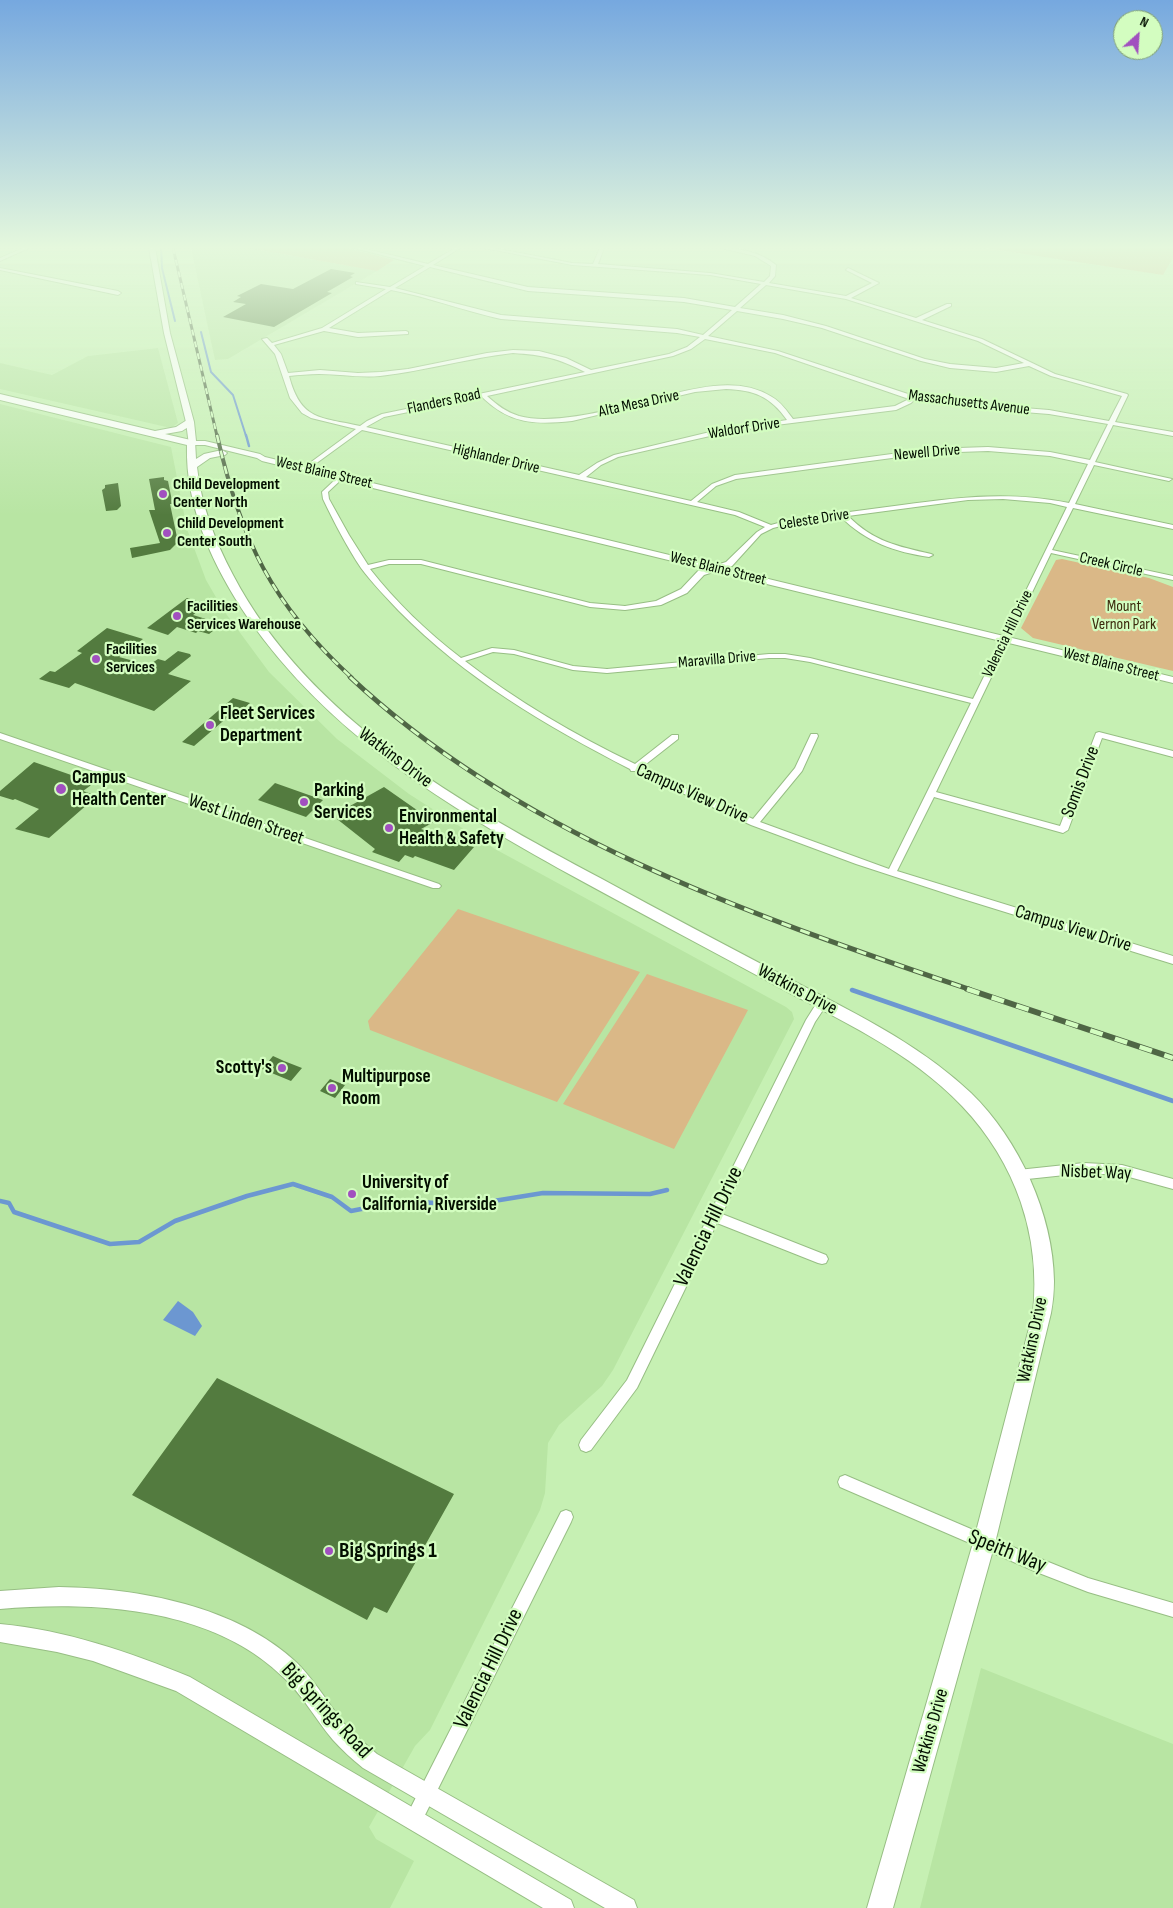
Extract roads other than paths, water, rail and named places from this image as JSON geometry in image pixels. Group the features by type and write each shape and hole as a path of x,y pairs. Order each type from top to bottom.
{"main road":[{"name":"West Blaine Street","path":"0,397 192,443"},
{"path":"151,433 173,431 190,422"},
{"name":"Watkins Drive","path":"192,443 192,466 200,504 210,537 225,573 275,649 316,694 344,719 410,771 490,824 822,1004 888,1037 940,1074 966,1099 1005,1147 1032,1210 1040,1242 1045,1280 1042,1313 984,1543 880,1908"},
{"path":"192,466 207,456 222,453"}],"street":[{"name":"Watkins Drive","path":"168,337 190,422 192,443"},
{"name":"Highlander Drive","path":"289,337 267,342 279,356 294,402 303,412 313,417 738,513 771,527"},
{"name":"Flanders Road","path":"305,468 360,428 382,416 671,355 689,348 705,337"},
{"name":"Massachusetts Avenue","path":"705,337 776,352 912,398 961,405 1049,412 1173,434"},
{"path":"853,337 934,363 996,370 1028,364"},
{"path":"971,337 987,342 1028,364"},
{"path":"285,375 320,372 380,374 486,354 517,351 559,356 576,363 590,372"},
{"name":"Valencia Hill Drive","path":"892,873 974,702 1072,506 1110,422 1125,395 1053,375 1028,364"},
{"name":"Alta Mesa Drive","path":"482,394 498,409 506,413 533,420 552,421 572,419 705,390 746,389 767,396 792,422"},
{"name":"Waldorf Drive","path":"580,478 594,466 616,456 725,431 896,408 909,402 912,398"},
{"name":"West Blaine Street","path":"192,443 202,448 222,453 305,468 1173,680"},
{"name":"West Blaine Street","path":"192,443 205,443 260,456 262,459"},
{"name":"Newell Drive","path":"692,503 708,488 735,477 929,451 969,449 1043,453 1169,479"},
{"name":"Campus View Drive","path":"341,477 325,492 326,499 342,531 366,568 404,612 429,636 459,661 556,727 634,769 754,823 892,873 1173,960"},
{"name":"Celeste Drive","path":"366,568 388,562 421,562 590,605 625,608 658,603 671,598 684,591 702,573 729,564 751,540 771,527 789,522 984,497 1020,497 1173,527"},
{"path":"843,515 855,529 873,540 902,550 929,556"},
{"name":"Creek Circle","path":"1049,551 1173,578"},
{"name":"Maravilla Drive","path":"459,661 484,652 503,651 573,668 607,671 754,657 785,656 810,660 974,702"},
{"name":"Somis Drive","path":"931,793 1063,830 1099,735 1173,754"},
{"name":"West Linden Street","path":"0,736 436,886"},
{"path":"634,769 675,736"},
{"path":"754,823 799,769 814,736"},
{"name":"Valencia Hill Drive","path":"586,1445 632,1384 811,1020 822,1004"},
{"name":"Nisbet Way","path":"1018,1175 1084,1168 1122,1170 1173,1184"},
{"path":"714,1216 822,1259"},
{"name":"Speith Way","path":"845,1482 984,1543 1088,1585 1173,1610"},
{"name":"Valencia Hill Drive","path":"413,1821 566,1517"},
{"name":"Big Springs Road","path":"0,1600 69,1595 139,1600 216,1624 251,1640 289,1669 307,1688 347,1741 370,1760 626,1908"},
{"name":"Big Springs Road","path":"0,1633 48,1641 94,1652 155,1672 183,1684 563,1908"}],"water":[{"path":"178,1301 193,1312 202,1326 195,1336 163,1320"}],"waterway":[{"path":"202,337 211,372 233,395 246,436"},
{"path":"246,435 249,446"},
{"path":"852,990 1173,1101"},
{"path":"0,1201 9,1203 14,1212 110,1244 139,1242 175,1221 247,1196 293,1184 332,1197 351,1211 402,1201 469,1205 543,1193 650,1194 667,1190"}],"railway":[{"path":"194,337 217,436"},
{"path":"217,435 226,473 249,539 280,597 324,651 352,678"},
{"path":"350,677 417,734 489,783 564,827 643,866 724,900 888,962 971,990"},
{"path":"967,989 1173,1058"}],"place":[{"name":"Child Development Center North","path":"163,494"},
{"name":"Child Development Center South","path":"167,533"},
{"name":"Facilities Services Warehouse","path":"177,616"},
{"name":"Facilities Services","path":"96,659"},
{"name":"Fleet Services Department","path":"210,725"},
{"name":"Campus Health Center","path":"61,789"},
{"name":"Parking Services","path":"304,802"},
{"name":"Environmental Health & Safety","path":"389,828"},
{"name":"Scotty's","path":"282,1068"},
{"name":"Multipurpose Room","path":"332,1088"},
{"name":"University of California, Riverside","path":"352,1194"},
{"name":"Big Springs 1","path":"329,1551"}],"park label":[{"name":"Mount Vernon Park","path":"1124,616"}]}
